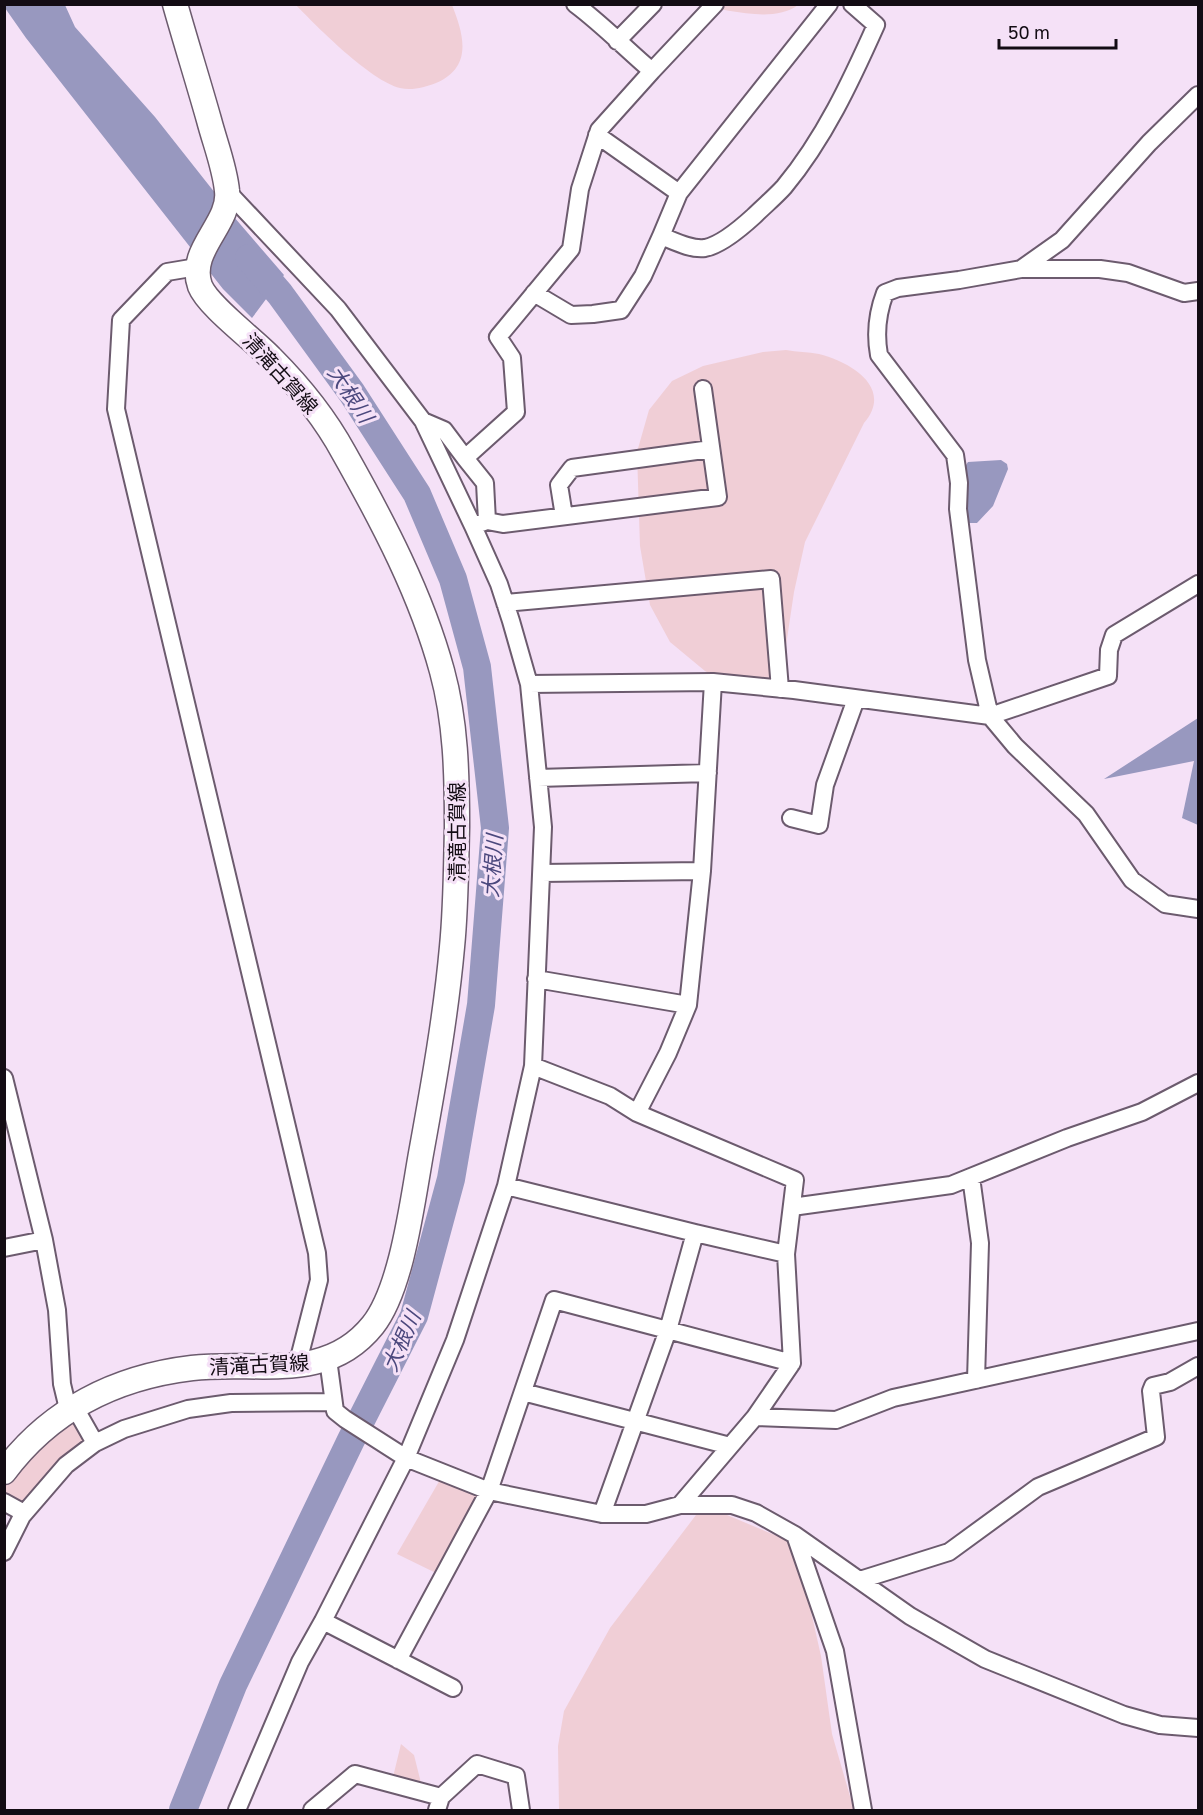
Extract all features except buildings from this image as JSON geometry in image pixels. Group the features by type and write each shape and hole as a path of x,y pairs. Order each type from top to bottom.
{"main road":[{"path":"175,4 215,142 227,197 199,262"},
{"name":"清滝古賀線","path":"4,1472 39,1432 71,1407 112,1388 155,1374 194,1367 297,1366 328,1359 345,1352 374,1324 385,1306 404,1245 440,1041 452,946 457,807 452,717 434,645 411,583 392,541 342,448 309,401 271,357 201,289 199,262"}],"street":[{"path":"575,4 597,20 652,71"},
{"path":"617,41 653,4"},
{"path":"465,458 516,412 512,358 498,337 571,249 580,189 599,130 715,4"},
{"path":"534,293 571,315 621,309 643,276 679,193 829,4"},
{"path":"661,236 690,247 705,248 737,232 783,188 813,147 835,109 876,25 852,4"},
{"path":"1021,269 1062,240 1149,143 1198,95"},
{"path":"597,135 679,193"},
{"path":"227,197 338,309 423,421 480,524 529,684 543,827 533,1066 506,1186 455,1340 403,1456 323,1621 300,1662 237,1810"},
{"path":"199,262 167,272 121,320 116,408 317,1253 319,1280 297,1366"},
{"path":"1198,291 1184,293 1128,273 1100,269 1021,269 898,288 885,293 879,310 876,337 879,354 955,455 959,483 958,508 976,649 990,716 1015,746 1086,814 1132,880 1165,904 1198,909"},
{"path":"480,524 502,524 718,497 703,389"},
{"path":"423,421 444,430 485,483 480,524"},
{"path":"564,516 560,484 572,468 711,449"},
{"path":"505,603 771,579 780,688"},
{"path":"529,684 713,682 780,688 990,716 1108,676 1109,650 1114,635 1198,584"},
{"path":"637,1113 668,1053 688,1005 702,871 713,682"},
{"path":"791,818 819,825 825,785 856,699"},
{"path":"538,778 708,773"},
{"path":"541,873 702,871"},
{"path":"536,979 688,1005"},
{"path":"533,1066 610,1096 637,1113 795,1180 786,1254 792,1363 755,1417 680,1505"},
{"path":"4,1078 44,1240 57,1310 62,1384 71,1407 95,1443"},
{"path":"792,1207 951,1185 1067,1138 1142,1112 1198,1083"},
{"path":"971,1177 980,1244 976,1380"},
{"path":"506,1186 786,1254"},
{"path":"602,1514 668,1330 696,1233"},
{"path":"4,1248 44,1240"},
{"path":"398,1660 489,1491 554,1300 792,1363"},
{"path":"755,1417 836,1420 893,1398 1198,1331"},
{"path":"328,1359 335,1411 403,1456 489,1491 602,1514 646,1514 680,1505 732,1505 756,1513 795,1535 910,1616 985,1659 1124,1715 1160,1725 1198,1728"},
{"path":"860,1580 949,1552 1038,1487 1156,1437 1150,1391 1153,1386 1170,1382 1198,1366"},
{"path":"522,1392 730,1446"},
{"path":"4,1552 24,1513 66,1465 95,1443 135,1425 188,1409 231,1403 333,1402"},
{"path":"4,1502 24,1513"},
{"path":"795,1535 835,1651 863,1810"},
{"path":"323,1621 453,1688"},
{"path":"312,1810 355,1774 439,1804 477,1764 516,1776 521,1810"}],"shaded area":[{"path":"296,5 452,5 462,39 460,59 456,68 448,76 436,83 414,89 400,88 374,75 360,64 330,39"},
{"path":"697,5 798,5 776,14 749,14"},
{"path":"786,350 819,354 844,363 865,378 874,399 872,410 805,542 794,592 784,659 769,683 731,685 705,671 670,642 650,605 640,546 637,452 649,410 672,381 703,366 763,352"},
{"path":"72,1417 87,1442 25,1505 5,1496 5,1487 21,1465"},
{"path":"441,1478 479,1494 438,1574 397,1554"},
{"path":"696,1515 727,1515 789,1541 807,1594 821,1656 832,1734 854,1810 559,1810 558,1746 564,1711 610,1628"},
{"path":"401,1744 414,1755 421,1783 393,1777"}],"water":[{"path":"4,5 65,5 75,27 155,117 234,217 284,275 252,318 223,289 26,38"},
{"path":"1001,460 1007,464 1008,469 993,506 977,523 969,523 963,492 963,475 968,462"},
{"path":"1198,718 1198,825 1182,818 1194,761 1104,779"}],"waterway":[{"name":"大根川","path":"183,1810 233,1685 351,1440 414,1316 451,1179 481,1005 495,828 477,667 453,579 417,494 352,393 280,294 249,258"}]}
